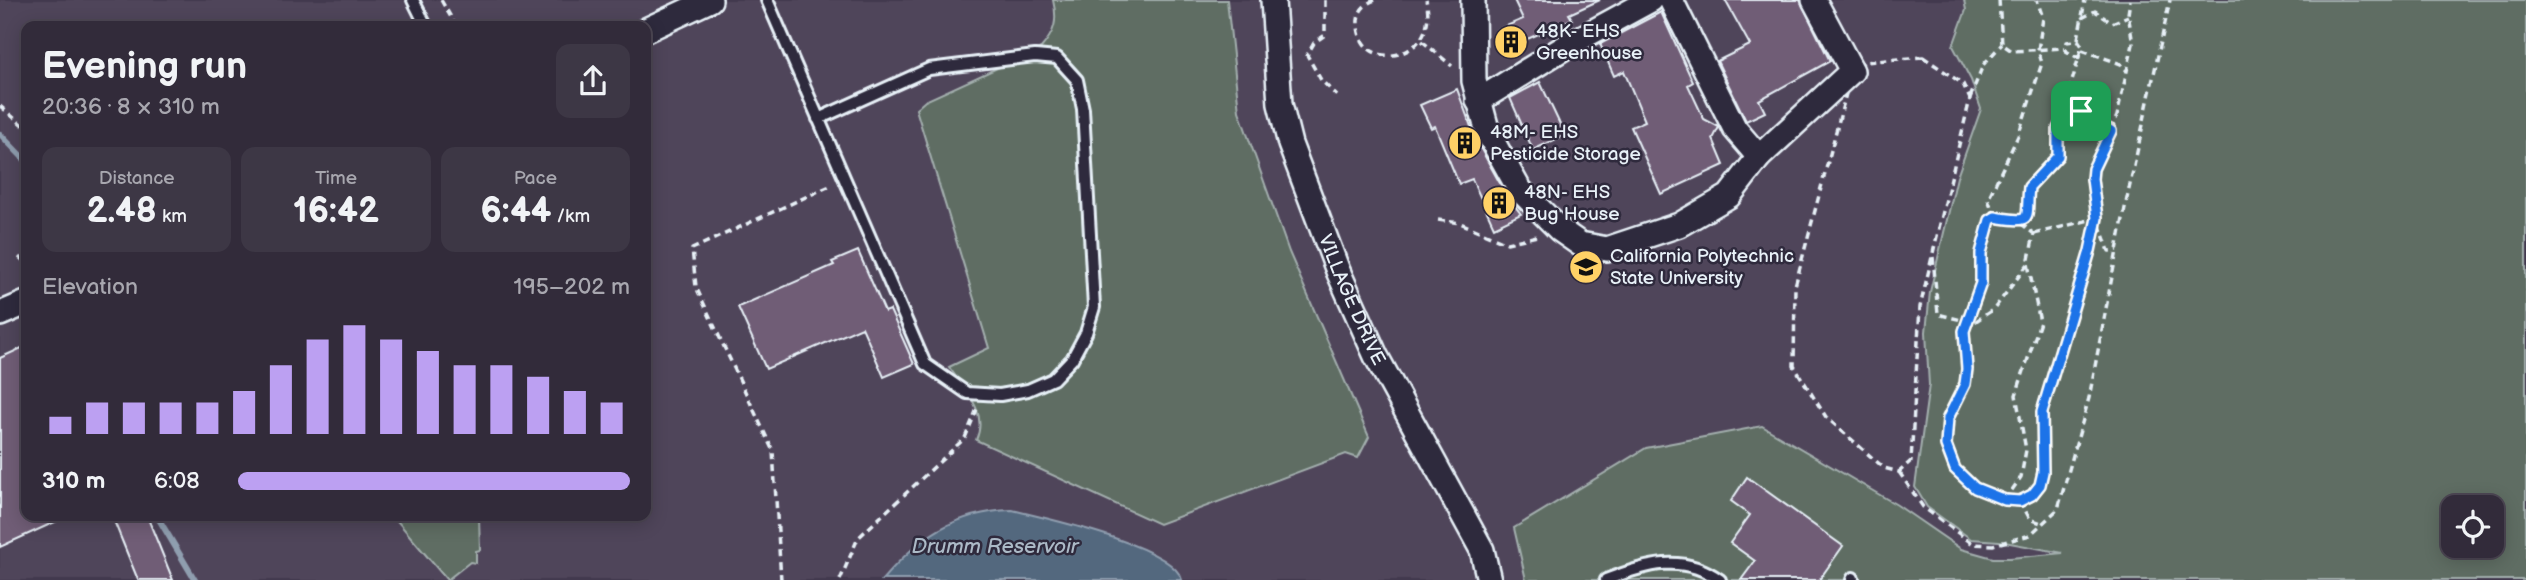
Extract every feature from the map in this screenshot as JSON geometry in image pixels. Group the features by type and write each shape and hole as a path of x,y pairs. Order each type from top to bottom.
{"street":[{"path":"651,28 710,0"},
{"name":"VILLAGE DRIVE","path":"1273,0 1280,104 1295,156 1338,271 1376,356 1482,551 1489,580"},
{"path":"1472,0 1476,91 1488,133 1519,189 1560,230 1580,244 1607,249 1679,225 1729,196 1759,157 1852,71 1814,0"},
{"path":"1476,91 1651,0"},
{"path":"1671,0 1735,129 1759,157"},
{"path":"0,314 21,305"}],"lane":[{"path":"412,0 423,21"},
{"path":"767,0 844,180 925,364 968,393 984,395 1028,390 1053,379 1072,359 1094,307 1083,108 1077,80 1056,58 1035,56 929,69 818,119"},
{"path":"1606,580 1631,570 1683,562 1708,571 1720,580"}],"path":[{"path":"441,0 453,21"},
{"path":"1325,0 1325,34 1314,43 1307,55 1321,80 1337,96"},
{"path":"1375,0 1366,4 1357,19 1358,32 1369,49 1381,55 1397,54 1422,41 1428,23 1426,0"},
{"path":"1899,472 1911,461 1920,307 1970,99 1983,65 2002,44 1999,0"},
{"path":"1995,217 1988,199 2018,136 2042,63 2038,50 2043,18 2037,0"},
{"path":"2018,221 2025,218 2030,210 2028,194 2033,181 2058,156 2058,129 2070,105 2071,85 2082,50 2078,40 2085,0"},
{"path":"2118,250 2109,251 2097,218 2092,179 2111,131 2133,44 2128,16 2130,0"},
{"path":"1970,99 1963,84 1923,57 1864,62 1852,71 1795,286 1794,366 1826,417 1884,468 1899,472 1923,508 1973,544 2015,540 2030,535 2059,509 2078,442 2170,0"},
{"path":"2082,18 2095,11 2112,23 2128,16"},
{"path":"2065,48 2069,40 2078,40"},
{"path":"1422,41 1476,91"},
{"path":"2002,44 2012,51 2065,48"},
{"path":"2065,48 2069,54 2080,59"},
{"path":"2082,50 2121,64 2127,71"},
{"path":"2070,105 2111,131"},
{"path":"0,106 21,124"},
{"path":"781,580 773,451 696,286 692,249 844,180"},
{"path":"2034,234 2018,221 1995,217 1990,220 1981,253 1981,283 1964,331 1967,369 1965,384 1948,418 1948,457 1955,469 1975,488 2005,500 2020,501 2032,495 2040,485 2045,453 2042,412 2063,351 2097,218"},
{"path":"2034,234 2097,218"},
{"path":"1438,220 1460,223 1507,243 1560,230"},
{"path":"2005,500 2021,477 2026,450 2016,395 2040,322 2028,264 2034,234"},
{"path":"1932,252 1938,314 1966,323 1979,321 1994,309 2028,264"},
{"path":"839,580 858,538 965,438 984,395"},
{"path":"2020,501 2030,519 2044,524"}],"shaded area":[{"name":"California Polytechnic State University","path":"0,0 2526,0 2526,580 0,580"}],"green space":[{"path":"1053,0 1227,0 1239,111 1289,252 1369,437 1358,458 1346,454 1159,524 976,440 979,430 977,410 968,392 949,367 989,348 916,109 925,101 1041,48 1054,26"},
{"path":"1964,0 2526,0 2526,580 1526,580 1514,528 1646,448 1762,426 1897,505 1961,549 1993,558 2063,553 1999,541 1971,539 1927,507 1915,487 1929,385 1926,332 1930,292 1957,177 1981,109 1971,80 1953,46 1966,10"},
{"path":"397,521 479,521 480,550 476,551 476,563 470,562 447,580"}],"water":[{"name":"Drumm Reservoir","path":"1012,510 1106,535 1133,545 1157,556 1174,568 1182,580 882,580 910,551 939,530 972,516"}],"building":[{"path":"1514,0 1600,0 1569,14 1572,19 1505,49 1497,30 1523,19"},
{"path":"1725,0 1800,0 1830,61 1759,100 1765,112 1746,121 1717,61 1750,45"},
{"path":"1661,12 1693,82 1688,85 1704,119 1719,127 1713,139 1724,165 1661,194 1631,127 1645,121 1624,71 1614,76 1600,44"},
{"path":"1540,82 1565,135 1533,150 1510,98"},
{"path":"1457,89 1476,140 1507,196 1521,214 1494,227 1472,179 1459,184 1435,126 1431,128 1420,105"},
{"path":"858,251 885,312 890,310 914,364 884,377 862,327 766,369 738,307 834,265 832,262"},
{"path":"21,348 21,521 57,521 0,547 0,358"},
{"path":"1747,477 1843,546 1819,580 1741,580 1755,561 1730,543 1750,515 1731,501"},
{"path":"114,521 149,521 173,580 138,580"}],"waterway":[{"path":"0,134 21,156"},
{"path":"160,521 195,580"}],"place":[{"name":"48K- EHS Greenhouse","path":"1511,42"},
{"name":"48M- EHS Pesticide Storage","path":"1465,143"},
{"name":"48N- EHS Bug House","path":"1499,203"},
{"name":"California Polytechnic State University","path":"1586,267"}],"route":[{"path":"2070,105 2081,111 2111,131 2093,169 2097,218 2065,343 2042,412 2045,453 2040,485 2032,495 2020,501 2005,500 1975,488 1955,469 1948,457 1948,418 1965,384 1967,369 1964,331 1981,283 1981,253 1990,220 1995,217 2018,221 2025,218 2030,210 2029,187 2052,166 2058,156 2058,129 2070,105"}]}
